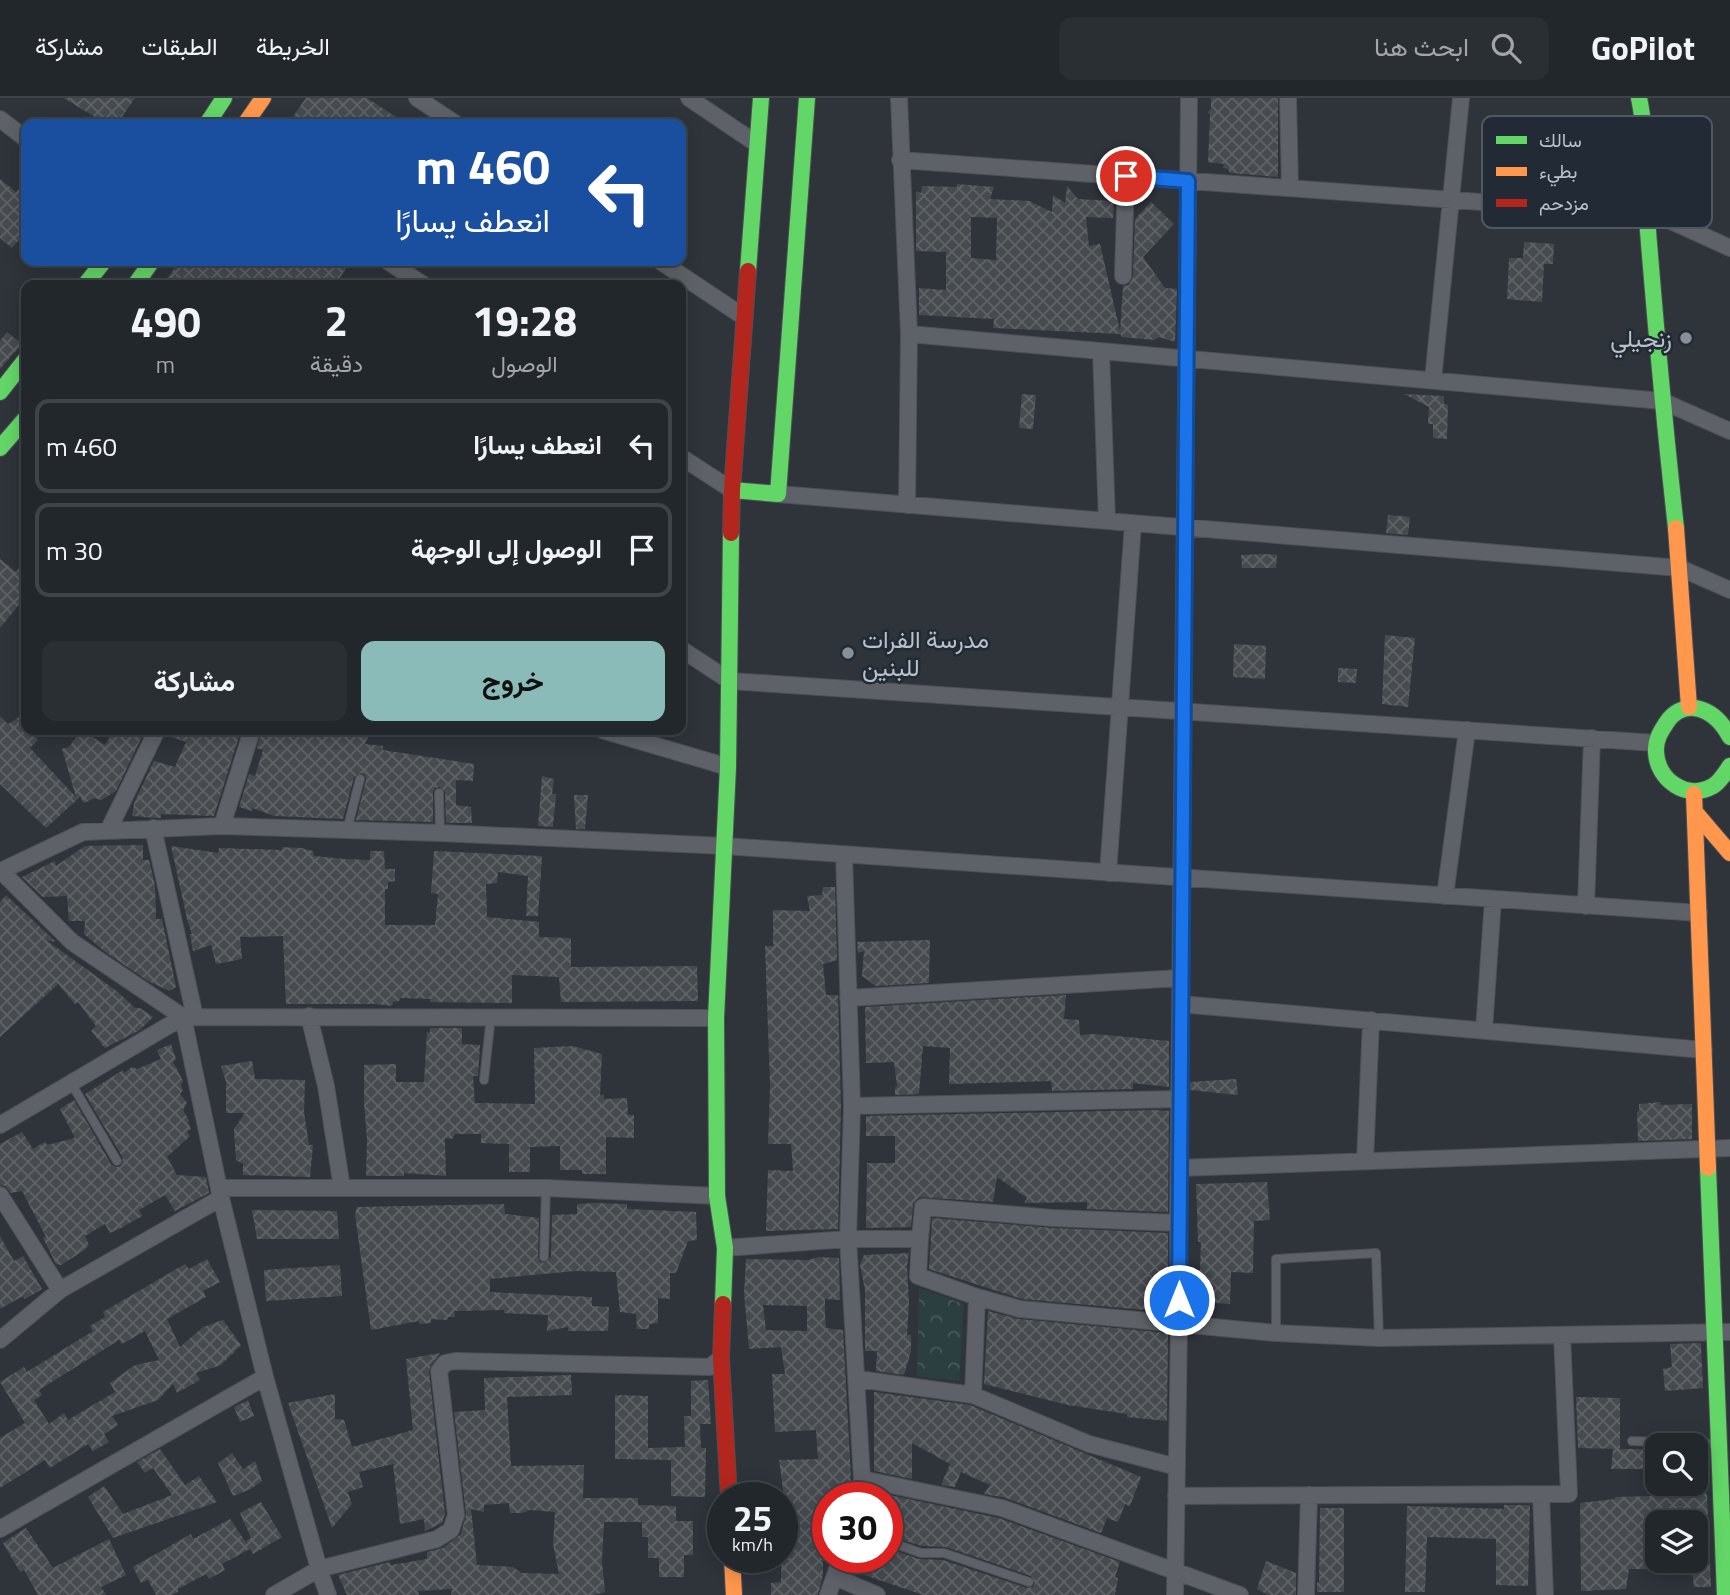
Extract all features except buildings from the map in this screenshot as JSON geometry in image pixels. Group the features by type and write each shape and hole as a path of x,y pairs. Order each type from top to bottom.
{"main road":[{"path":"209,119 224,98"},
{"path":"248,119 263,98"},
{"path":"728,1482 721,1358 725,1248 717,1196 716,1018 728,767 732,491 761,98"},
{"path":"732,491 778,494 807,98"},
{"path":"1639,98 1643,116"},
{"path":"1648,228 1662,401 1680,568 1689,707"},
{"path":"89,280 100,266"},
{"path":"0,392 21,365"},
{"path":"0,399 21,416"},
{"path":"0,449 21,424"},
{"path":"1730,737 1725,726 1715,716 1703,709 1689,707 1668,720 1660,730 1656,743 1662,772 1671,784 1684,792 1694,794 1712,789 1723,779 1730,766"},
{"path":"1694,794 1708,1148 1722,1332 1726,1495 1725,1595"},
{"path":"1695,812 1730,853"},
{"path":"733,1573 734,1595"}],"street":[{"path":"417,98 448,119"},
{"path":"689,98 757,144"},
{"path":"898,98 909,334 907,505"},
{"path":"1175,1595 1189,98"},
{"path":"1288,98 1290,188"},
{"path":"1433,380 1461,98"},
{"path":"0,119 21,135"},
{"path":"900,160 1482,202"},
{"path":"1123,276 1126,176"},
{"path":"1684,228 1730,248"},
{"path":"395,266 416,280"},
{"path":"668,266 744,317"},
{"path":"909,334 1662,401 1730,432"},
{"path":"1101,351 1107,521"},
{"path":"686,460 732,491"},
{"path":"778,494 1680,568 1730,590"},
{"path":"1108,873 1133,523"},
{"path":"686,652 730,681 1656,743"},
{"path":"1446,896 1467,730"},
{"path":"109,829 155,735"},
{"path":"222,826 250,735"},
{"path":"619,735 728,767"},
{"path":"1586,906 1592,738"},
{"path":"189,1017 72,942 1,871 83,832 222,826 440,832 725,846 1699,914"},
{"path":"153,828 220,1193 265,1377 328,1595"},
{"path":"844,855 852,1107 849,1239 862,1482"},
{"path":"1485,1030 1493,899"},
{"path":"848,998 1180,978"},
{"path":"1180,1004 1704,1050"},
{"path":"0,1125 189,1017 716,1018"},
{"path":"309,1017 326,1086 342,1188"},
{"path":"1365,1161 1371,1020"},
{"path":"852,1107 1179,1099"},
{"path":"1178,1168 1730,1148"},
{"path":"0,1340 60,1290 220,1193 342,1188 546,1188 717,1196"},
{"path":"0,1195 60,1290"},
{"path":"1178,1223 1053,1218 923,1207 918,1276 1020,1309 1276,1333 1379,1338 1722,1332"},
{"path":"725,1248 849,1239 920,1239"},
{"path":"973,1395 978,1297"},
{"path":"1176,1496 1569,1494 1562,1335"},
{"path":"274,1595 319,1569 438,1539 451,1530 456,1516 439,1371 445,1363 710,1367 721,1358"},
{"path":"0,1529 265,1377"},
{"path":"858,1380 973,1395 1089,1444 1177,1467"},
{"path":"862,1479 1002,1508 1240,1595"},
{"path":"1541,1494 1545,1595"},
{"path":"1306,1595 1309,1495"},
{"path":"828,1595 836,1573"},
{"path":"835,1577 877,1595"}],"lane":[{"path":"347,830 359,779"},
{"path":"439,793 440,832"},
{"path":"484,1080 491,1016"},
{"path":"71,1083 117,1161"},
{"path":"544,1257 546,1188"},
{"path":"1276,1333 1276,1259 1376,1253 1379,1338"},
{"path":"1632,1441 1725,1444"},
{"path":"903,1547 921,1553 944,1553 1029,1582"}],"green space":[{"path":"919,1288 964,1304 959,1381 917,1376"}],"traffic: fast":[{"path":"210,119 224,98"},
{"path":"748,271 761,98"},
{"path":"732,490 778,494 807,98"},
{"path":"1639,98 1642,116"},
{"path":"1648,228 1676,528"},
{"path":"89,280 100,266"},
{"path":"139,280 148,266"},
{"path":"0,392 21,365"},
{"path":"0,448 21,424"},
{"path":"723,1304 725,1248 717,1196 716,1018 728,767 731,533"},
{"path":"1730,737 1711,714 1700,709 1686,708 1669,719 1659,736 1656,748 1662,771 1675,785 1684,789 1703,790 1713,786 1730,766"},
{"path":"1708,1168 1725,1595"}],"traffic: slow":[{"path":"248,119 263,98"},
{"path":"1676,528 1689,707"},
{"path":"1694,794 1708,1168"},
{"path":"1695,812 1730,853"},
{"path":"733,1573 734,1595"}],"traffic: jam":[{"path":"731,533 748,271"},
{"path":"723,1304 721,1358 728,1482"}],"place":[{"name":"زنجيلي","path":"1686,338"},
{"name":"مدرسة الفرات للبنين","path":"848,653"}],"route":[{"path":"1126,176 1188,181 1179,1300"}]}
